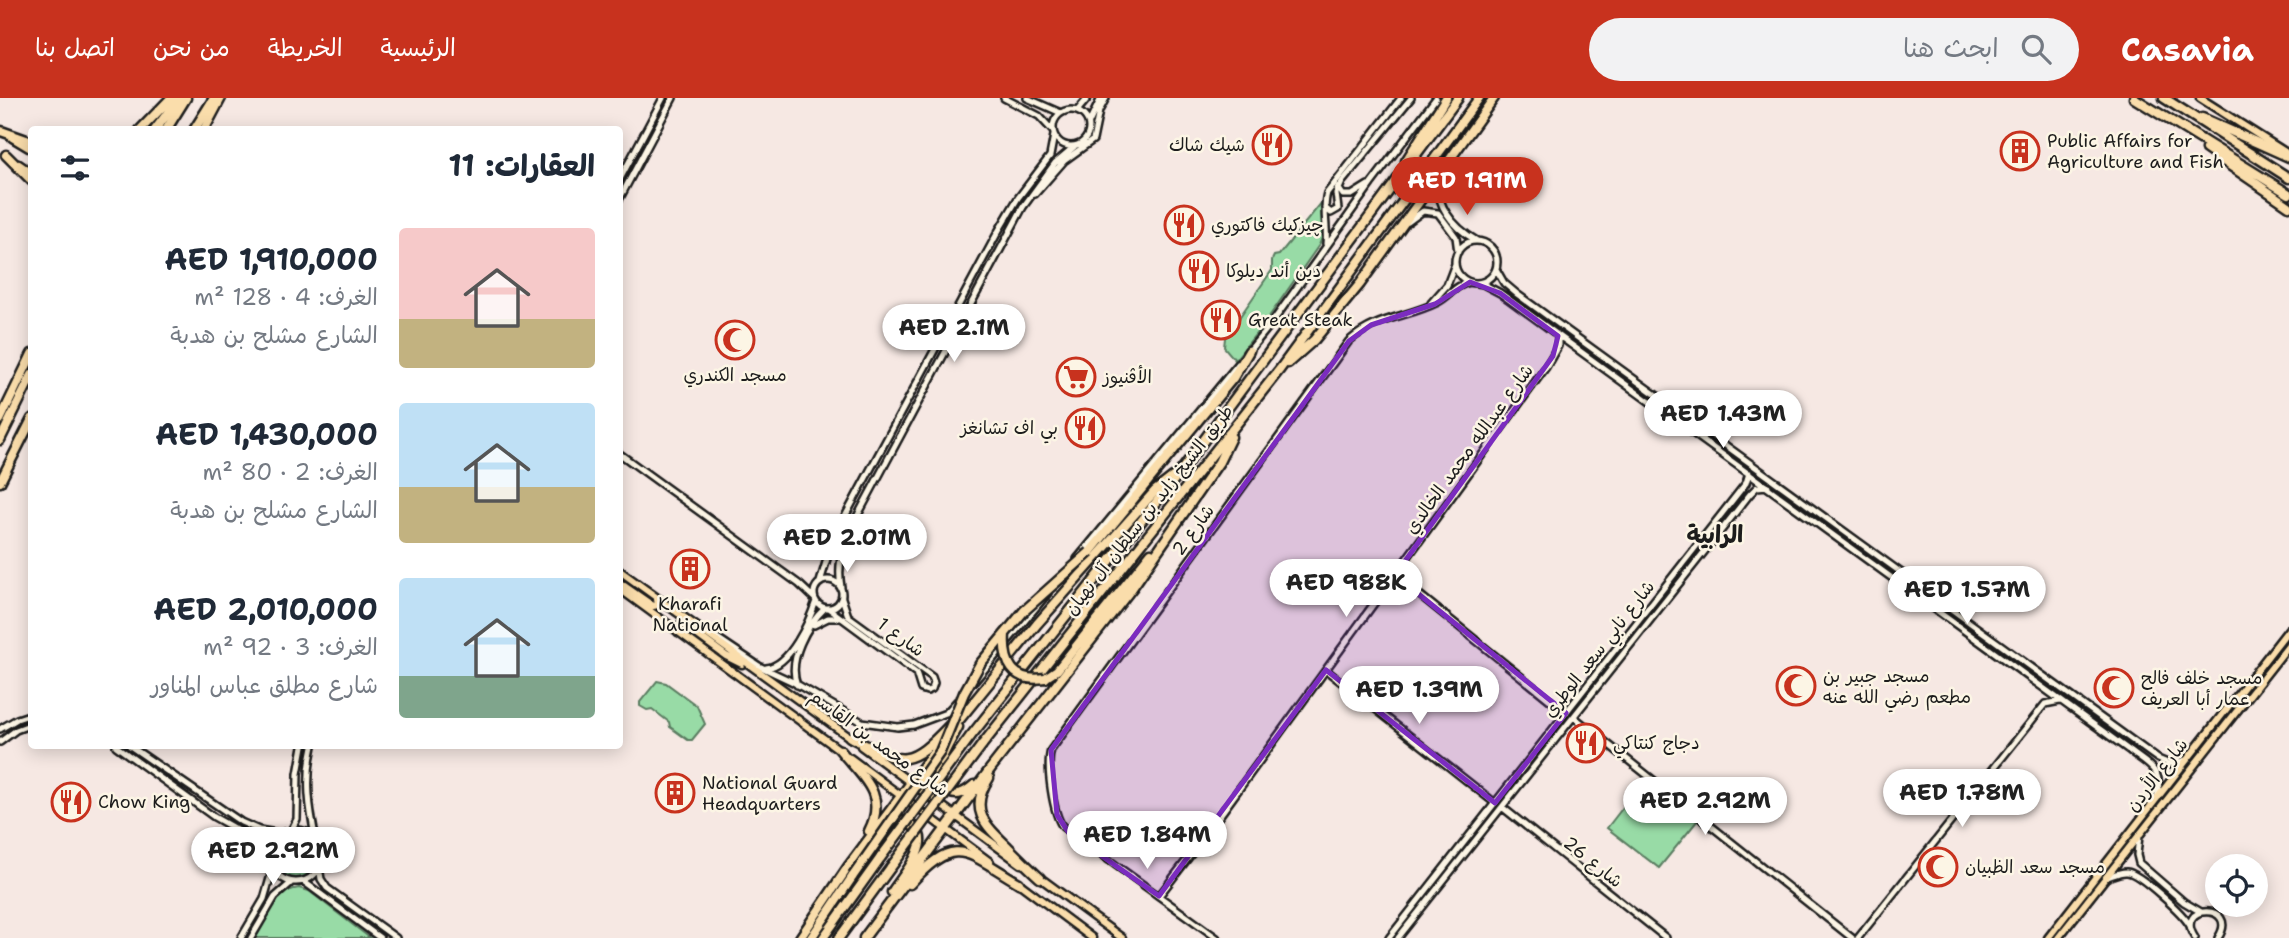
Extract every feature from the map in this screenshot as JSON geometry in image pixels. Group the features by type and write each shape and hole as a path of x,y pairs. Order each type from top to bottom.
{"highway":[{"path":"144,126 171,98"},
{"path":"158,126 179,98"},
{"path":"168,126 186,98"},
{"path":"196,126 214,98"},
{"path":"209,126 221,98"},
{"path":"1392,187 1422,133 1446,98"},
{"name":"طريق الشيخ زايد بن سلطان آل نهيان","path":"823,938 970,737 1181,471 1458,98"},
{"name":"طريق الشيخ زايد بن سلطان آل نهيان","path":"839,938 982,745 1280,369 1479,98"},
{"path":"1280,369 1299,355 1327,326 1494,98"},
{"path":"2134,98 2289,206"},
{"path":"2164,98 2289,178"},
{"path":"2187,113 2289,156"},
{"path":"2170,122 2289,194"},
{"path":"1,130 28,140"},
{"path":"3,153 28,177"},
{"path":"811,938 940,752 967,685 980,664 1030,605 1090,552 1233,378 1249,351"},
{"path":"0,420 28,362"},
{"path":"0,440 28,383"},
{"path":"0,482 28,427"},
{"path":"864,938 991,768 1124,599 1219,461 1234,428"},
{"path":"15,454 28,439"},
{"path":"800,938 871,835 967,708 1155,491 1181,471"},
{"path":"1005,634 1004,653 1010,667 1022,677 1045,678 1057,670 1190,502"},
{"path":"1039,707 987,781 979,808 986,826 1040,878"},
{"path":"850,737 888,757 910,759 925,751 967,708"},
{"path":"967,708 939,765 938,781 950,793 963,793 991,768"},
{"path":"840,750 870,786 876,800 876,817 848,867"},
{"path":"871,835 882,826 897,820 911,824 919,832 921,839 916,854 875,922"},
{"path":"875,922 930,862 943,854 959,852 970,855 1019,883"}],"main road":[{"path":"2200,98 2289,156"},
{"path":"1,130 28,147"},
{"path":"3,153 28,170"},
{"name":"شارع محمد بن القاسم","path":"623,573 1122,938"},
{"path":"623,585 653,607 658,605 657,599"},
{"name":"شارع محمد بن القاسم","path":"623,591 1092,938"},
{"path":"678,633 678,626 684,625 726,656 751,667"},
{"name":"شارع الأردن","path":"2048,938 2289,629"},
{"name":"شارع الأردن","path":"2058,938 2190,768 2287,649"},
{"path":"2249,697 2243,698 2241,694 2258,667"},
{"path":"735,675 738,686"}],"street":[{"path":"623,173 663,98"},
{"path":"623,192 673,98"},
{"path":"1004,98 1039,116 1062,144 1075,146"},
{"path":"1027,98 1061,113 1077,111 1087,118 1089,123"},
{"path":"1077,111 1088,98"},
{"path":"797,685 793,671 795,658 811,626 827,608 838,604 842,598 839,565 845,543 859,513 1023,207 1055,163 1088,135 1089,123 1103,98"},
{"path":"1023,207 1064,161 1093,140 1103,98"},
{"path":"1325,247 1325,199 1329,189 1401,98"},
{"path":"1325,208 1331,213 1337,211 1336,191 1410,98"},
{"path":"702,632 716,636 764,668 856,719 898,727 914,725 950,710 1277,316 1371,184 1437,98"},
{"path":"1039,116 1045,115 1046,108"},
{"path":"764,668 776,667 787,658 815,600 814,591 833,539 999,230 1018,198 1049,156 1054,123 1061,113"},
{"path":"1452,155 1438,184 1438,198 1459,229 1490,247 1497,257 1496,269 1489,279 1473,283"},
{"path":"1342,182 1340,191 1346,196 1371,184"},
{"path":"1392,240 1418,213 1433,211 1442,216 1454,233 1458,252"},
{"path":"1429,305 1447,285 1458,252 1465,245 1479,242"},
{"path":"1455,262 1458,272 1473,283 1483,284 1500,293 2152,768 2159,778 2157,796"},
{"path":"1496,269 1504,283 1517,294 2158,759 2170,764 2186,760"},
{"name":"شارع 2","path":"1159,896 1069,833 1059,821 1049,762 1051,750 1349,341 1380,321 1442,300 1458,286 1473,283"},
{"name":"شارع عبدالله محمد الخالدي","path":"1159,896 1553,356 1558,346 1558,336"},
{"name":"شارع عبدالله محمد الخالدي","path":"1553,356 1563,348 1573,347"},
{"path":"1706,443 1714,441 1713,435"},
{"path":"1721,453 1721,447 1726,445"},
{"path":"623,456 799,584 827,608"},
{"name":"شارع نابي سعد الوطري","path":"1389,938 1746,483 1749,473"},
{"name":"شارع نابي سعد الوطري","path":"1398,938 1749,494 1757,486 1768,486"},
{"path":"1698,545 1704,545 1705,551"},
{"path":"825,565 831,570 839,565"},
{"path":"1395,575 1566,713"},
{"path":"799,584 832,580 841,587"},
{"name":"شارع 1","path":"827,608 916,673 920,689 932,689 932,677 848,616 842,598"},
{"path":"811,626 828,618 841,618"},
{"path":"1978,642 1978,634 1985,633"},
{"path":"1326,670 1495,803"},
{"path":"2043,688 2045,704"},
{"path":"1858,938 2045,704 2061,701"},
{"path":"0,729 28,715"},
{"path":"1574,717 1852,938"},
{"path":"0,743 16,730 28,726"},
{"path":"120,749 214,817 271,849"},
{"path":"134,749 241,822 259,830 282,834 291,831 304,832 316,840"},
{"path":"291,831 297,819 298,774 302,749"},
{"path":"312,749 307,775 309,816 321,853 321,879 327,888 396,938"},
{"path":"1536,751 1536,755 1542,757"},
{"path":"2152,768 2160,766 2158,759"},
{"path":"1524,766 1530,764 1531,770"},
{"name":"شارع 26","path":"1502,807 1666,938"},
{"path":"241,938 264,899 273,868 271,849 282,834"},
{"path":"2139,836 2139,863 2184,902 2201,912 2214,912 2223,924 2224,938"},
{"path":"273,868 284,879 292,882 310,878 319,867"},
{"path":"2105,878 2124,872 2134,875 2178,910 2194,938"},
{"path":"303,881 380,938"},
{"path":"251,938 275,897 292,882"},
{"path":"1159,896 1217,938"},
{"path":"2190,932 2193,917 2201,912"},
{"path":"2218,938 2223,924"}],"highlighted area":[{"path":"1470,282 1500,293 1558,336 1553,356 1395,575 1566,713 1495,803 1326,670 1159,896 1069,833 1057,815 1051,750 1349,341 1371,325 1435,304"}],"green space":[{"path":"1322,202 1323,235 1319,245 1264,324 1235,360 1224,347 1225,338 1272,270 1274,256 1279,255"},
{"path":"657,681 666,683 697,706 705,724 692,740 670,727 669,722 652,709 647,710 640,706 640,702"},
{"path":"1645,779 1698,820 1659,868 1607,828"},
{"path":"296,839 311,845 317,860 311,875 296,881 281,875 275,860 281,845"},
{"path":"299,888 309,891 370,938 255,938 277,900"}],"place":[{"name":"شيك شاك","path":"1272,145"},
{"name":"Public Affairs for Agriculture and Fish","path":"2020,151"},
{"name":"چيزكيك فاكتوري","path":"1184,225"},
{"name":"دين أند ديلوكا","path":"1199,271"},
{"name":"Great Steak","path":"1221,320"},
{"name":"مسجد الكندري","path":"735,340"},
{"name":"الأڤنيوز","path":"1076,377"},
{"name":"بي اف تشانغز","path":"1085,428"},
{"name":"Kharafi National","path":"690,569"},
{"name":"مسجد جبير بن مطعم رضي الله عنه","path":"1796,686"},
{"name":"مسجد خلف فالح عمار أبا العريف","path":"2114,688"},
{"name":"دجاج كنتاكي","path":"1586,743"},
{"name":"National Guard Headquarters","path":"675,793"},
{"name":"Chow King","path":"71,802"},
{"name":"مسجد سعد الظبيان","path":"1938,867"}],"district":[{"name":"الرابية","path":"1715,535"}]}
